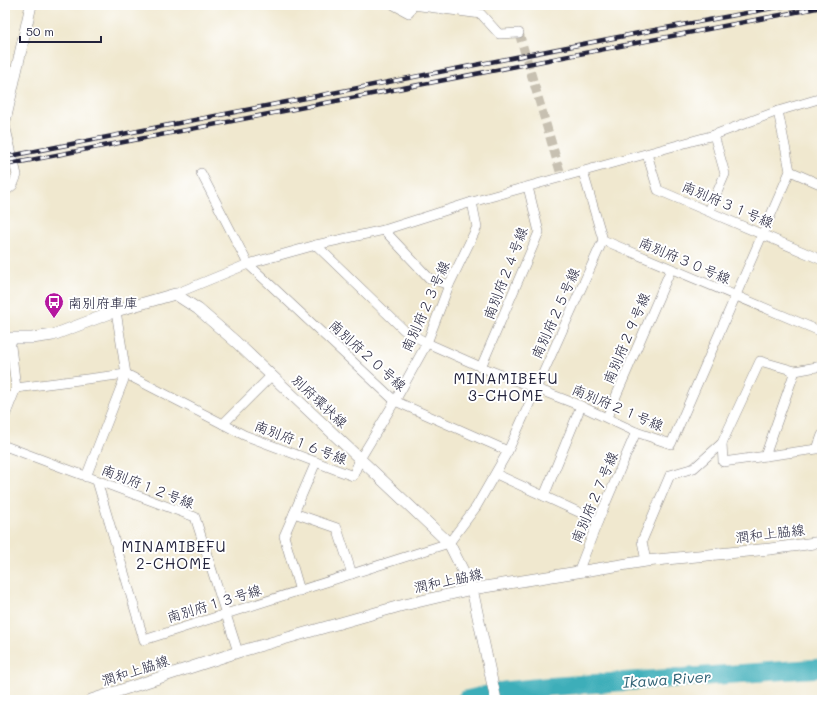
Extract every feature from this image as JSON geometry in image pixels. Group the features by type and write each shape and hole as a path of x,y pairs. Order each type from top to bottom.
{"street":[{"path":"5,121 31,5"},
{"path":"394,5 408,13 413,5 480,14 499,34 519,33"},
{"path":"5,416 16,388 8,338 32,338 53,335 116,311 175,294 248,264 316,245 384,230 472,202 714,135 778,111 822,98"},
{"path":"778,111 790,171 822,185"},
{"path":"5,125 17,175 13,185 5,192"},
{"path":"709,211 725,174 714,135"},
{"name":"南別府３１号線","path":"647,154 658,190 822,260"},
{"name":"南別府２１号線","path":"316,245 404,330 426,343 481,368 581,406 636,432 671,444 790,171"},
{"path":"583,172 603,240"},
{"name":"南別府２０号線","path":"201,173 248,264 395,401 508,451"},
{"name":"南別府２４号線","path":"481,368 539,232 528,187"},
{"name":"南別府２３号線","path":"360,459 395,401 426,343 449,285 477,227 472,202"},
{"path":"384,230 429,278 449,285"},
{"name":"南別府３０号線","path":"603,240 822,332"},
{"name":"南別府２５号線","path":"449,543 476,507 508,451 603,240"},
{"name":"南別府２９号線","path":"607,418 671,269"},
{"name":"別府環状線","path":"175,294 198,309 236,342 270,376 449,543 472,588 496,700"},
{"path":"86,477 126,374 116,311"},
{"path":"646,561 642,541 670,475 694,468 722,443 760,361 795,371 822,366"},
{"path":"765,456 795,371"},
{"path":"16,388 126,374 223,424 270,376"},
{"path":"544,496 581,406"},
{"name":"南別府１６号線","path":"223,424 244,435 354,476 360,459"},
{"name":"南別府２７号線","path":"578,572 636,432"},
{"path":"722,443 723,462 817,449 822,435"},
{"name":"南別府１２号線","path":"5,446 195,517 238,652"},
{"path":"300,591 284,536 316,462"},
{"path":"496,474 598,521"},
{"name":"南別府１３号線","path":"97,481 144,640 449,543"},
{"path":"294,514 337,528 352,574"},
{"name":"潤和上脇線","path":"91,700 238,652 400,606 472,588 646,561 770,549 822,542"}],"waterway":[{"name":"Ikawa River","path":"466,700 504,691 544,687 822,668"}],"tunnel":[{"path":"519,33 562,178"}],"railway":[{"path":"5,157 789,5"},
{"path":"5,165 822,7"}],"place":[{"name":"南別府車庫","path":"54,319"}],"district":[{"name":"MINAMIBEFU 3-CHOME","path":"506,386"},
{"name":"MINAMIBEFU 2-CHOME","path":"174,554"}]}
